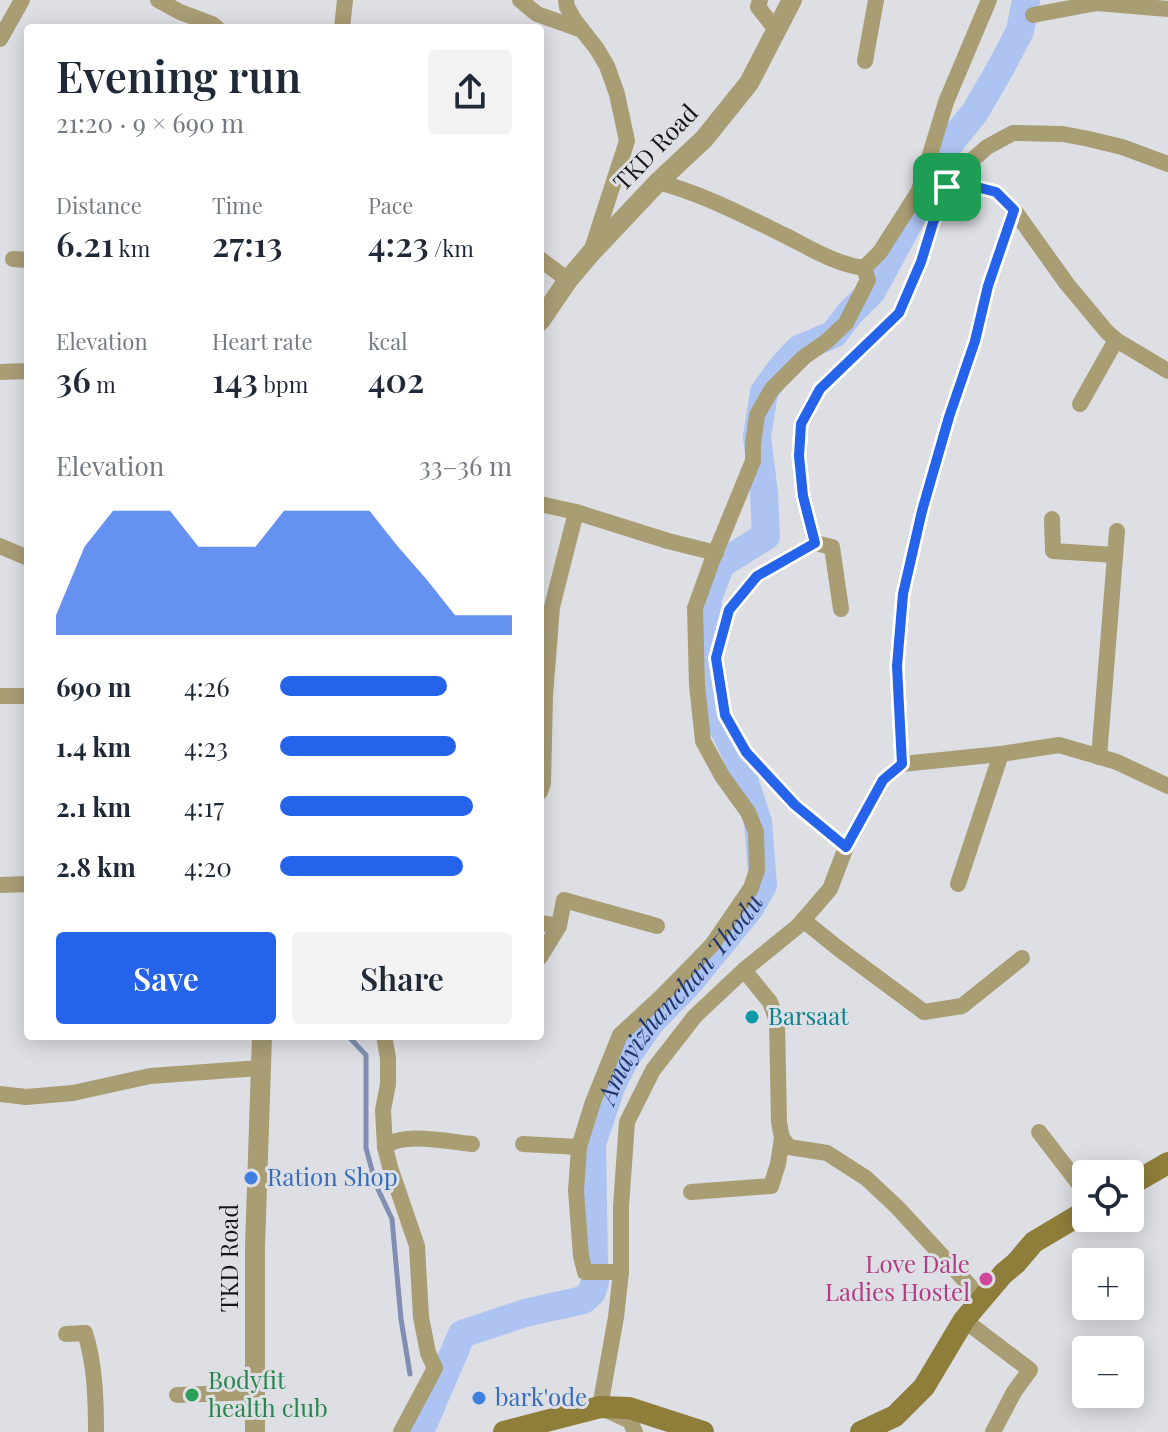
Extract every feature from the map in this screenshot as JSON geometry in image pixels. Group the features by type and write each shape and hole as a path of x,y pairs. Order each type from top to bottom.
{"main road":[{"path":"1144,1177 1168,1163"},
{"path":"861,1432 895,1416 924,1387 964,1320 1003,1274 1034,1242 1072,1219"},
{"path":"504,1432 565,1424 600,1407 629,1408 703,1432"}],"street":[{"path":"0,39 22,0"},
{"path":"158,0 212,24"},
{"path":"342,24 345,0"},
{"path":"520,0 537,14 582,31"},
{"path":"566,0 567,7 607,66 617,94 627,141 590,254"},
{"path":"760,0 758,7 777,31"},
{"name":"TKD Road","path":"544,315 590,254 704,139 749,83 792,0"},
{"path":"865,61 876,0"},
{"path":"864,268 880,252 919,191 946,102 989,0"},
{"path":"1033,15 1097,3 1168,9"},
{"path":"815,543 803,496 799,456 801,424 820,389 899,313 921,262 947,187 962,169 987,147 1013,133 1063,134 1089,139 1168,164"},
{"path":"658,182 725,206 829,258 864,268"},
{"path":"947,187 969,185 996,192 1014,210 1067,284 1107,332 1168,371"},
{"path":"902,764 897,666 903,594 922,511 949,417 1014,210"},
{"path":"544,262 568,280"},
{"path":"621,1272 585,1272 581,1256 576,1191 579,1147 593,1102 620,1035 712,945 751,888 757,870 756,832 748,812 722,776 703,741 697,685 695,608 753,461 757,415 772,389 804,357 846,323 868,280 864,268"},
{"path":"1080,404 1116,340"},
{"path":"0,372 24,371"},
{"path":"544,505 716,553"},
{"path":"544,739 552,607 576,512"},
{"path":"1052,519 1053,551 1115,555"},
{"path":"1099,757 1117,531"},
{"path":"841,609 832,547 815,543 757,576 729,610 716,658 725,715 746,752 795,805 846,847"},
{"path":"0,546 24,556"},
{"path":"0,696 24,696"},
{"path":"635,1432 630,1421 600,1407 621,1272 621,1206 627,1122 653,1070 695,1016 803,920 830,889 846,847 883,780 902,764 1059,745 1117,762 1168,786"},
{"path":"958,884 1001,754"},
{"path":"0,885 24,884"},
{"path":"544,950 559,926 564,900 657,926"},
{"path":"803,920 924,1012 962,1006 1022,958"},
{"path":"544,924 559,926"},
{"path":"691,1192 771,1186 778,1164 781,1130 777,1021 770,1002 744,970"},
{"name":"TKD Road","path":"255,1432 255,1247 262,1040"},
{"path":"385,1040 388,1058 388,1084 383,1110 385,1147 417,1246 421,1317 428,1353 435,1368 401,1432"},
{"path":"0,1094 26,1097 73,1093 150,1076 260,1068"},
{"path":"781,1130 789,1147 827,1153 866,1178 982,1299"},
{"path":"1039,1132 1072,1175"},
{"path":"385,1147 391,1141 413,1139 472,1144"},
{"path":"523,1144 579,1147"},
{"path":"964,1320 1030,1370 1014,1392 993,1432"},
{"path":"66,1334 85,1333 91,1361 96,1432"},
{"path":"177,1395 256,1392"}],"waterway":[{"name":"Amayizhanchan Thodu","path":"594,1264 592,1144 611,1087 625,1059 651,1022 689,983 750,908 763,885 758,822 735,752 708,697 705,648 708,598 721,564 766,536 757,437 764,392 799,349 834,334 872,291 922,198 938,158 975,112 1000,69 1020,31 1026,0"},
{"path":"352,1040 366,1055 366,1148 376,1185 392,1219 401,1319 410,1374"},
{"name":"Amayizhanchan Thodu","path":"420,1432 462,1334 525,1313 583,1300 592,1292 595,1282"}],"place":[{"name":"Barsaat","path":"752,1017"},
{"name":"Ration Shop","path":"251,1178"},
{"name":"Love Dale Ladies Hostel","path":"986,1279"},
{"name":"Bodyfit health club","path":"192,1395"},
{"name":"bark'ode","path":"479,1398"}],"route":[{"path":"969,185 996,192 1014,210 949,417 922,511 903,594 897,666 902,764 883,780 846,847 795,805 746,752 725,715 716,658 729,610 757,576 815,543 803,496 799,456 801,424 820,389 899,313 921,262 947,187 969,185"}]}
